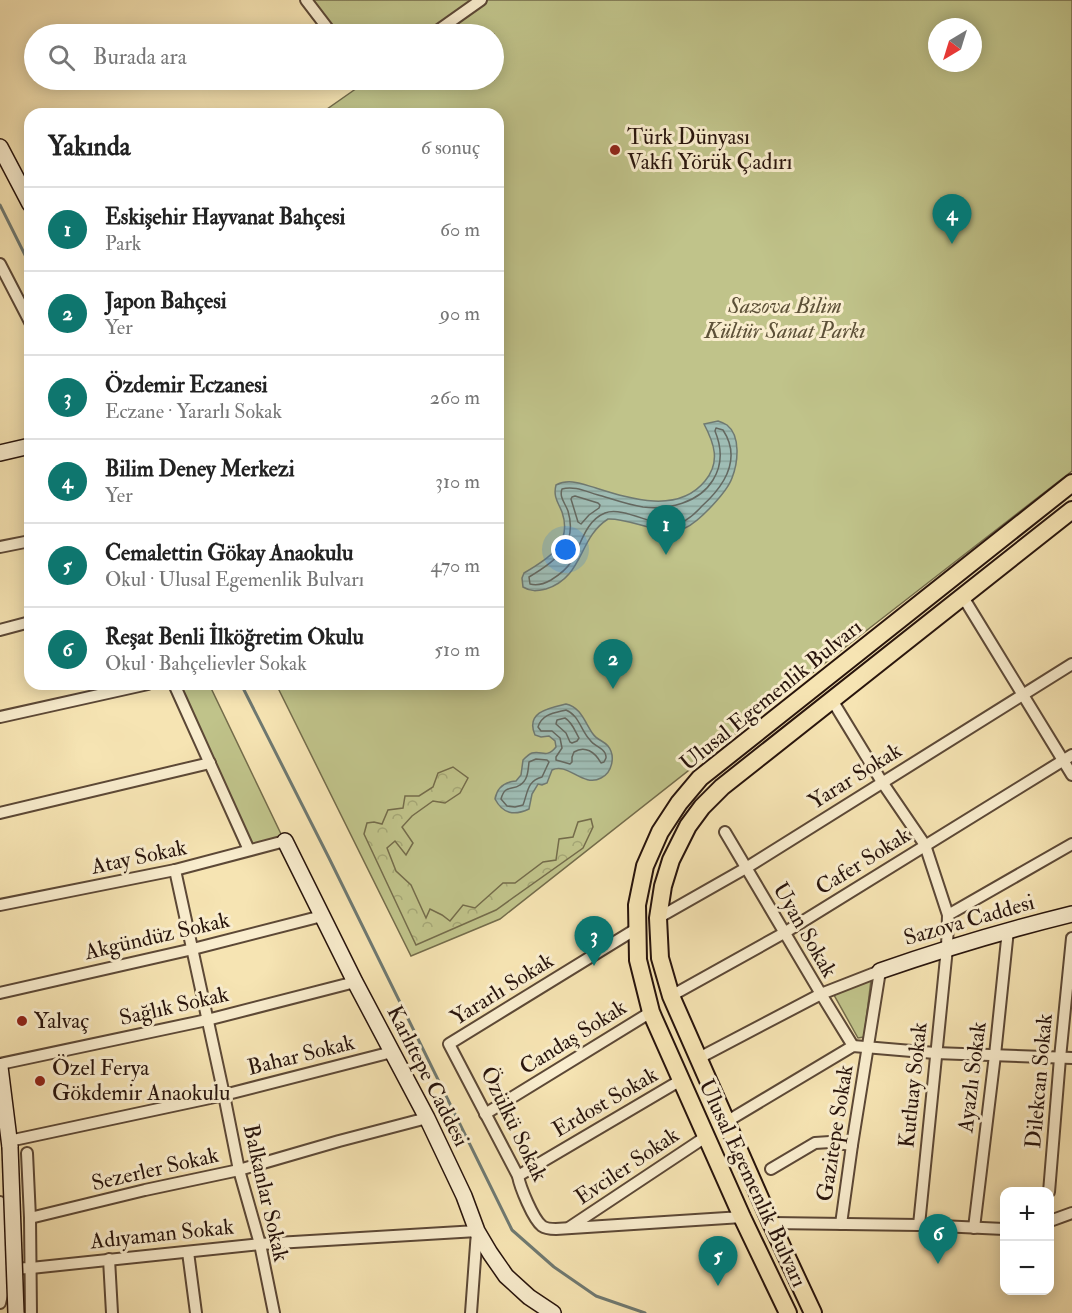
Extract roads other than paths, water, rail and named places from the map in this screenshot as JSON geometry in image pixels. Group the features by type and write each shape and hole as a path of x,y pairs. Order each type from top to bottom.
{"main road":[{"name":"Ulusal Egemenlik Bulvarı","path":"788,1313 742,1217 651,1012 638,960 636,929 637,905 645,866 660,832 679,803 700,778 1072,483"},
{"name":"Ulusal Egemenlik Bulvarı","path":"813,1313 671,996 660,958 658,918 663,886 671,860 688,826 702,807 722,788 1072,510"},
{"path":"742,1217 771,1222"}],"street":[{"path":"306,0 324,24"},
{"path":"447,24 481,0"},
{"path":"0,147 24,193"},
{"path":"0,264 24,310"},
{"path":"0,453 24,447"},
{"path":"0,547 24,542"},
{"path":"963,597 1021,694 1067,758 1072,775"},
{"path":"0,630 24,624"},
{"name":"Yarar Sokak","path":"658,918 746,868 1072,664"},
{"path":"0,717 121,690"},
{"path":"177,690 249,850"},
{"name":"Kutluay Sokak","path":"832,700 882,782 925,845 948,915 947,948 919,1226"},
{"name":"Cafer Sokak","path":"671,996 784,933 1067,758"},
{"path":"0,813 210,763"},
{"name":"Uyan Sokak","path":"725,832 853,1047"},
{"name":"Atay Sokak","path":"0,905 175,870 285,841"},
{"name":"Karlıtepe Caddesi","path":"285,841 355,982 427,1118 464,1196 477,1231 506,1276 529,1297 554,1313"},
{"path":"948,915 1072,844"},
{"name":"Balkanlar Sokak","path":"175,870 239,1170 260,1244 274,1313"},
{"name":"Sazova Caddesi","path":"880,971 947,948 1072,914"},
{"name":"Akgündüz Sokak","path":"0,993 193,949 322,916"},
{"name":"Yararlı Sokak","path":"449,1044 636,929"},
{"name":"Ayazlı Sokak","path":"974,1228 1008,930"},
{"name":"Dilekcan Sokak","path":"1049,1187 1072,938"},
{"path":"699,1058 820,994 880,971"},
{"name":"Gazitepe Sokak","path":"841,1224 880,971"},
{"name":"Sağlık Sokak","path":"0,1065 207,1020 355,982"},
{"name":"Candaş Sokak","path":"485,1114 651,1012"},
{"name":"Özülkü Sokak","path":"449,1044 518,1176 520,1187 539,1224 548,1229 568,1228"},
{"path":"726,1122 853,1047 935,1053 1072,1058"},
{"name":"Bahar Sokak","path":"9,1144 224,1095 392,1052"},
{"path":"0,1065 3,1120 9,1144 16,1313"},
{"name":"Erdost Sokak","path":"518,1176 681,1080"},
{"name":"Sezerler Sokak","path":"30,1218 239,1170 427,1118"},
{"name":"Evciler Sokak","path":"568,1228 707,1136"},
{"path":"771,1169 815,1143 830,1142 852,1145"},
{"path":"27,1153 31,1313"},
{"path":"0,1202 4,1269 4,1286 0,1304"},
{"path":"1054,1220 1072,1213"},
{"path":"568,1228 742,1217"},
{"path":"771,1222 1000,1229"},
{"path":"471,1313 477,1231"},
{"name":"Adıyaman Sokak","path":"4,1269 260,1244 477,1231"},
{"path":"188,1252 196,1313"},
{"path":"109,1259 112,1313"}],"water":[{"path":"718,421 727,425 735,436 736,465 725,491 698,520 685,528 667,531 627,521 608,519 591,536 568,576 546,589 537,591 523,587 524,573 542,562 556,549 564,533 565,523 556,496 556,485 576,482 624,496 654,501 682,498 694,491 710,474 714,452 711,438 704,424"},
{"path":"566,704 579,712 595,736 608,746 612,755 612,764 608,772 601,778 588,780 564,769 552,770 547,783 538,784 532,794 529,809 514,813 505,811 495,799 499,789 505,784 516,781 521,775 523,760 528,755 535,752 549,753 556,747 555,741 549,736 535,735 533,721 540,712"}],"waterway":[{"path":"0,205 24,253"},
{"path":"244,690 512,1230 554,1267 596,1296 645,1313"}],"place":[{"name":"Türk Dünyası Vakfı Yörük Çadırı","path":"615,150"},
{"name":"Bilim Deney Merkezi","path":"952,244"},
{"name":"Eskişehir Hayvanat Bahçesi","path":"666,555"},
{"name":"Japon Bahçesi","path":"613,689"},
{"name":"Özdemir Eczanesi","path":"594,966"},
{"name":"Yalvaç","path":"22,1021"},
{"name":"Özel Ferya Gökdemir Anaokulu","path":"40,1081"},
{"name":"Reşat Benli İlköğretim Okulu","path":"938,1264"},
{"name":"Cemalettin Gökay Anaokulu","path":"718,1286"}],"park label":[{"name":"Sazova Bilim Kültür Sanat Parkı","path":"785,318"}]}
